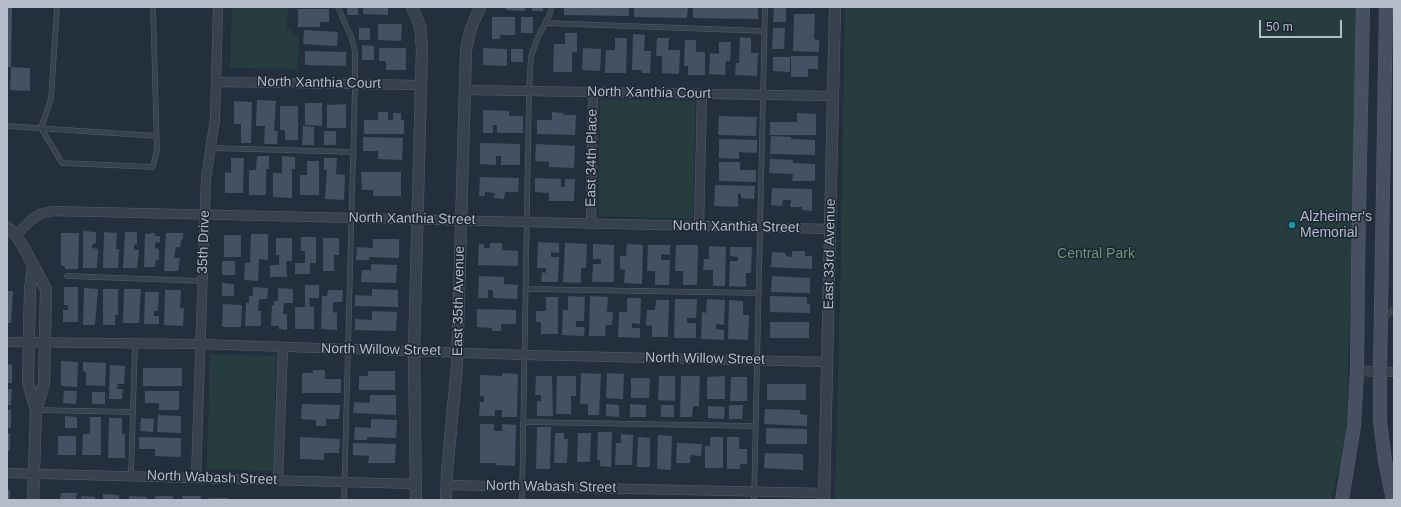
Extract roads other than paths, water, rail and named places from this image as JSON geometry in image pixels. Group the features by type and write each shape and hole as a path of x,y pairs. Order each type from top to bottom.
{"main road":[{"path":"1342,500 1354,426 1357,371 1363,7"},
{"path":"1386,7 1388,41 1380,421 1382,442 1393,500"}],"street":[{"name":"35th Drive","path":"196,478 204,214 206,178 215,119 218,7"},
{"path":"412,7 422,37 422,85 414,351 416,500"},
{"name":"East 35th Avenue","path":"446,500 446,485 458,352 466,50 468,37 480,7"},
{"name":"East 33rd Avenue","path":"824,496 835,7"},
{"name":"North Xanthia Court","path":"216,82 422,85"},
{"name":"North Xanthia Court","path":"465,90 833,96"},
{"name":"East 34th Place","path":"591,224 593,92"},
{"path":"699,226 702,94"},
{"name":"North Xanthia Street","path":"16,235 31,220 40,214 52,211 830,229"},
{"path":"7,227 16,235 46,289 44,384 36,410 33,500"},
{"path":"33,266 30,289 28,382 36,410"},
{"name":"North Willow Street","path":"7,342 200,344 525,355 827,362"},
{"path":"278,480 283,348"},
{"path":"1357,371 1394,372"},
{"name":"North Wabash Street","path":"7,473 416,484"},
{"name":"North Wabash Street","path":"446,485 523,486 754,496 824,496"}],"lane":[{"path":"57,7 51,99 41,128 62,163 153,167 157,149 153,7"},
{"path":"338,7 352,40 355,52 354,152 344,500"},
{"path":"522,500 531,56 552,7"},
{"path":"754,496 765,7"},
{"path":"546,23 764,31"},
{"path":"7,126 156,136"},
{"path":"210,148 354,152"},
{"path":"67,276 202,281"},
{"path":"526,288 759,293"},
{"path":"1381,320 1394,309"},
{"path":"130,476 135,343"},
{"path":"36,410 133,412"},
{"path":"523,422 756,426"}],"place":[{"name":"Alzheimer's Memorial","path":"1292,225"}],"park label":[{"name":"Central Park","path":"1096,254"}]}
